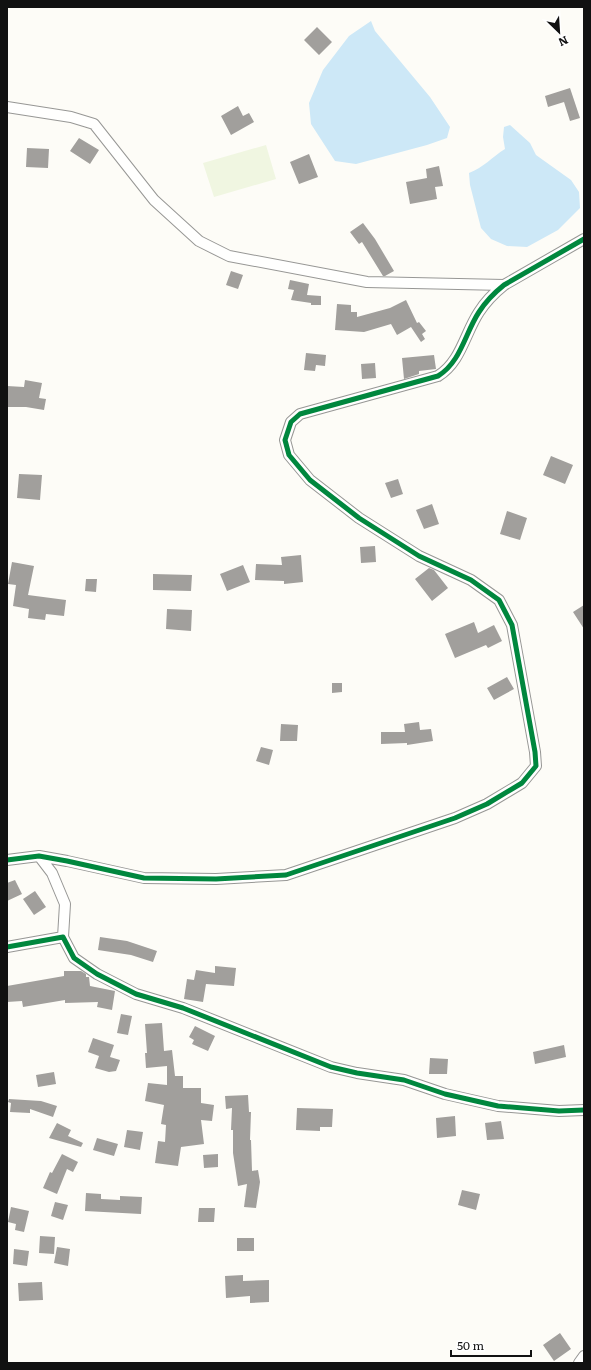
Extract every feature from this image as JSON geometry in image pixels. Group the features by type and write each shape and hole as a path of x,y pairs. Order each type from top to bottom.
{"street":[{"path":"7,107 71,117 94,124 154,200 199,241 229,256 367,282 504,285"},
{"path":"7,860 39,856 144,878 216,879 286,875 455,818 487,804 522,783 536,766 512,625 499,600 471,580 419,556 353,513 310,480 289,455 285,440 291,422 300,414 438,376 445,371 457,356 478,312 492,294 504,285 584,239"},
{"path":"39,856 52,873 65,904 62,937 74,958 97,974 136,994 183,1008 331,1067 357,1073 404,1080 445,1094 498,1106 559,1111 584,1110"},
{"path":"7,947 62,937"},
{"path":"579,1363 584,1356"}],"green space":[{"path":"266,145 276,179 214,197 203,163"}],"water":[{"path":"371,21 375,31 430,97 450,127 447,138 427,145 356,164 335,161 311,124 309,103 323,70 349,36"},
{"path":"510,125 530,143 536,155 571,180 579,192 580,208 558,230 527,247 507,246 491,239 481,228 470,185 469,173 479,168 505,149 503,137 504,127"}],"building":[{"path":"317,27 332,42 319,55 304,40"},
{"path":"570,88 580,118 570,121 564,102 548,107 545,96"},
{"path":"238,106 243,116 249,113 254,122 231,135 221,116"},
{"path":"79,138 99,150 90,164 70,151"},
{"path":"27,148 49,149 48,168 26,167"},
{"path":"309,154 318,177 299,184 290,162"},
{"path":"439,166 443,186 435,187 437,199 410,204 406,182 427,178 426,169"},
{"path":"363,223 375,239 394,271 385,276 383,276 362,242 359,244 350,232"},
{"path":"231,271 243,275 238,289 226,285"},
{"path":"290,280 309,284 307,295 321,296 321,305 311,305 311,303 291,300 294,290 288,289"},
{"path":"406,300 417,323 419,322 426,331 422,334 425,339 421,342 411,327 397,335 391,324 364,332 335,330 337,304 351,305 351,312 357,312 357,317 390,308"},
{"path":"306,353 326,355 325,366 316,365 315,371 304,370"},
{"path":"434,355 436,369 419,371 419,374 404,379 402,358"},
{"path":"375,363 376,378 362,379 361,364"},
{"path":"25,380 42,383 39,398 46,399 44,410 26,407 7,407 7,386 24,387"},
{"path":"551,456 573,465 565,484 543,475"},
{"path":"19,474 42,475 40,500 17,498"},
{"path":"398,479 403,494 391,498 385,483"},
{"path":"432,504 439,524 424,529 416,510"},
{"path":"507,511 527,518 520,540 500,534"},
{"path":"375,546 376,562 361,563 360,547"},
{"path":"301,555 303,582 284,584 284,581 255,580 256,564 282,565 281,557"},
{"path":"12,562 34,566 28,595 66,600 64,616 46,614 45,620 28,618 29,609 13,606 16,585 8,584"},
{"path":"243,565 250,582 227,591 220,574"},
{"path":"429,568 434,570 448,588 432,601 415,579"},
{"path":"153,574 192,575 191,591 153,590"},
{"path":"86,579 97,579 96,592 85,591"},
{"path":"584,605 584,629 573,612"},
{"path":"167,609 192,610 191,631 166,629"},
{"path":"474,622 478,633 494,625 502,641 488,648 486,645 455,658 445,634"},
{"path":"507,677 514,689 494,700 487,688"},
{"path":"332,683 342,683 342,692 332,693"},
{"path":"419,722 420,730 431,729 433,741 407,745 407,743 381,744 381,732 405,732 404,724"},
{"path":"281,724 298,725 297,741 280,741"},
{"path":"261,747 273,750 269,765 256,761"},
{"path":"15,880 22,894 7,901 7,883"},
{"path":"35,891 46,907 34,915 23,899"},
{"path":"100,937 127,941 157,951 153,962 131,955 98,950"},
{"path":"215,966 236,968 234,986 206,984 203,1002 184,999 187,979 194,980 196,970 215,973"},
{"path":"64,971 81,971 86,974 86,977 89,977 90,986 115,991 112,1010 97,1007 98,1002 65,1003 65,1000 23,1007 22,1001 7,1002 7,986 64,976"},
{"path":"121,1014 132,1016 128,1035 117,1033"},
{"path":"162,1023 164,1051 172,1050 175,1076 183,1076 183,1088 201,1088 201,1103 214,1105 212,1121 201,1120 204,1144 181,1147 178,1166 155,1163 158,1141 165,1142 166,1125 161,1124 164,1105 145,1101 148,1083 167,1085 167,1066 146,1068 145,1053 147,1053 145,1024"},
{"path":"195,1026 215,1036 208,1051 192,1044 194,1040 189,1037"},
{"path":"93,1038 114,1045 110,1057 120,1060 116,1071 109,1072 95,1068 99,1056 88,1052"},
{"path":"564,1045 566,1057 535,1064 533,1052"},
{"path":"430,1058 448,1059 447,1074 429,1074"},
{"path":"54,1072 56,1084 38,1087 36,1075"},
{"path":"248,1095 249,1112 251,1112 250,1140 252,1171 258,1170 260,1182 256,1208 244,1207 247,1184 238,1186 233,1153 233,1130 231,1130 232,1108 226,1109 225,1096"},
{"path":"9,1099 41,1101 57,1106 53,1117 30,1109 30,1113 10,1112 11,1103 8,1102"},
{"path":"297,1108 333,1109 332,1127 320,1127 320,1131 296,1130"},
{"path":"455,1116 456,1136 437,1138 436,1118"},
{"path":"501,1121 504,1139 487,1140 485,1123"},
{"path":"57,1123 71,1130 68,1136 83,1143 81,1147 49,1138"},
{"path":"127,1130 143,1132 140,1150 124,1147"},
{"path":"97,1138 118,1144 114,1156 93,1150"},
{"path":"62,1154 78,1162 73,1172 67,1169 57,1194 43,1188 50,1172 52,1173"},
{"path":"218,1154 218,1167 204,1168 203,1155"},
{"path":"462,1190 480,1194 476,1210 458,1205"},
{"path":"86,1193 101,1194 101,1199 120,1200 120,1196 142,1197 141,1214 85,1211"},
{"path":"55,1202 68,1205 63,1220 51,1216"},
{"path":"11,1207 29,1211 24,1232 15,1230 16,1224 8,1222"},
{"path":"199,1208 215,1208 214,1222 198,1222"},
{"path":"40,1236 55,1237 54,1254 39,1253"},
{"path":"237,1238 254,1238 254,1251 237,1251"},
{"path":"57,1247 70,1249 68,1266 54,1263"},
{"path":"14,1249 29,1251 27,1266 13,1264"},
{"path":"243,1275 243,1281 269,1280 269,1302 250,1303 250,1296 226,1298 225,1276"},
{"path":"42,1282 43,1300 19,1301 18,1283"},
{"path":"560,1333 571,1349 554,1361 543,1345"}],"cycle path":[{"path":"7,860 39,856 144,878 216,879 286,875 455,818 487,804 522,783 536,766 535,752 512,625 499,600 471,580 419,556 359,518 310,480 289,455 285,440 291,422 300,414 438,376 452,363 462,347 474,320 484,304 494,294 504,285 584,239"},
{"path":"7,947 63,937 74,958 97,974 136,994 183,1008 331,1067 357,1073 404,1080 445,1094 498,1106 559,1111 584,1110"}]}
